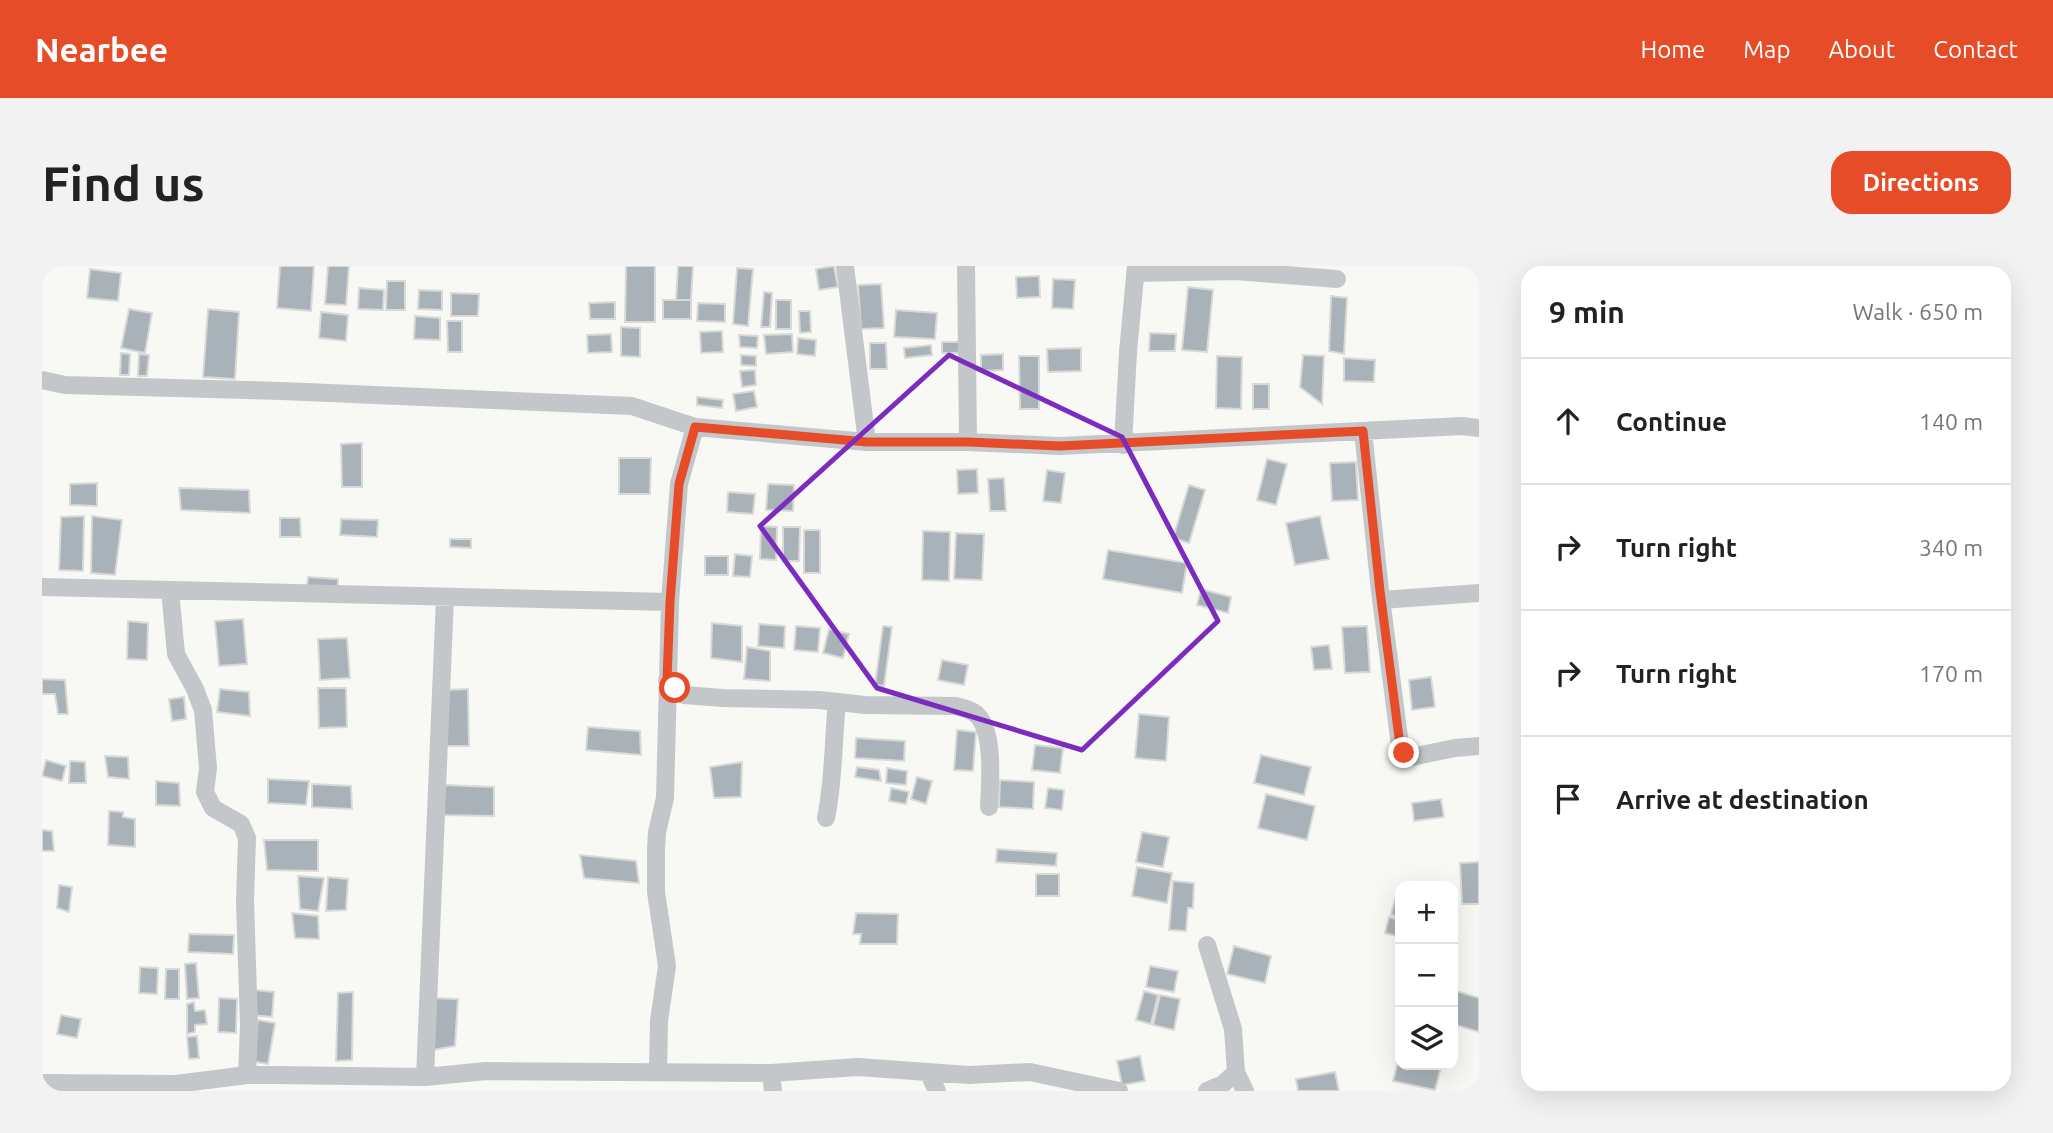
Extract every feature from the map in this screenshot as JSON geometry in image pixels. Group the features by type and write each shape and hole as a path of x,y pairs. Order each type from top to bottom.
{"street":[{"path":"845,266 867,442"},
{"path":"966,266 968,442"},
{"path":"1123,445 1135,270 1236,271 1337,279"},
{"path":"42,380 65,385 632,406 695,427 867,442 1123,445 1462,426 1479,428"},
{"path":"658,1071 659,1021 667,966 656,892 656,850 665,798 670,602 679,484 695,427"},
{"path":"1363,431 1400,745 1404,753 1411,757 1479,746"},
{"path":"42,587 670,602"},
{"path":"170,590 176,654 203,709 208,768 205,792 213,808 241,824 247,838 247,1075"},
{"path":"1381,600 1479,593"},
{"path":"425,1077 445,597"},
{"path":"667,680 684,695 955,706 974,713 985,727 991,774 989,807"},
{"path":"827,818 833,787 832,753 837,702"},
{"path":"1208,946 1233,1029 1236,1072 1245,1091"},
{"path":"42,1083 176,1084 247,1075 275,1083 425,1077 486,1071 658,1071 772,1082 858,1067 969,1075 1030,1072 1119,1091"},
{"path":"1208,1091 1223,1084 1236,1072"},
{"path":"929,1073 937,1091"}],"highlighted area":[{"path":"949,355 1122,437 1218,621 1082,750 877,688 760,526"}],"building":[{"path":"280,266 314,266 311,311 277,308"},
{"path":"328,266 349,266 346,305 325,304"},
{"path":"626,266 655,266 655,322 625,322"},
{"path":"678,266 693,266 691,300 676,300"},
{"path":"834,266 838,287 819,290 816,269"},
{"path":"737,268 753,269 748,326 733,324"},
{"path":"90,269 121,273 118,301 87,298"},
{"path":"1039,276 1040,297 1017,298 1016,277"},
{"path":"1053,279 1075,280 1073,309 1052,308"},
{"path":"387,281 405,281 405,310 386,310"},
{"path":"881,284 884,328 861,329 858,285"},
{"path":"1188,287 1213,290 1207,352 1182,350"},
{"path":"359,288 384,290 383,310 358,309"},
{"path":"419,290 442,291 442,310 418,309"},
{"path":"764,292 772,293 770,327 761,327"},
{"path":"451,293 479,294 478,316 451,316"},
{"path":"1331,296 1347,298 1344,354 1329,351"},
{"path":"663,300 691,300 691,319 663,319"},
{"path":"776,300 791,300 791,329 776,329"},
{"path":"615,302 615,319 590,319 589,303"},
{"path":"698,303 725,304 725,322 697,321"},
{"path":"129,309 152,313 145,353 121,348"},
{"path":"208,309 239,312 235,379 203,377"},
{"path":"896,310 937,313 935,339 894,337"},
{"path":"799,311 810,311 811,332 800,333"},
{"path":"321,312 348,315 346,341 319,338"},
{"path":"415,316 440,318 440,340 414,339"},
{"path":"447,321 462,321 462,352 448,352"},
{"path":"621,327 640,328 640,357 621,356"},
{"path":"722,331 723,352 701,353 700,332"},
{"path":"1150,333 1176,334 1175,351 1149,351"},
{"path":"611,334 612,352 588,353 587,335"},
{"path":"792,334 793,352 766,354 764,335"},
{"path":"739,335 758,336 757,348 740,347"},
{"path":"798,338 816,340 815,356 797,354"},
{"path":"942,342 961,342 958,353 942,353"},
{"path":"870,343 886,343 887,369 870,369"},
{"path":"931,345 932,355 905,358 904,348"},
{"path":"1081,348 1081,371 1048,372 1047,349"},
{"path":"121,353 130,354 129,375 120,375"},
{"path":"139,354 149,355 147,376 138,376"},
{"path":"1003,354 1003,370 981,371 981,355"},
{"path":"741,355 756,356 756,366 741,365"},
{"path":"1303,355 1324,356 1322,404 1300,387"},
{"path":"1019,356 1039,356 1039,409 1020,409"},
{"path":"1217,356 1242,357 1241,409 1216,408"},
{"path":"1344,358 1375,360 1374,382 1344,381"},
{"path":"755,370 756,385 742,387 740,371"},
{"path":"1253,384 1269,384 1269,409 1253,409"},
{"path":"754,391 757,407 736,411 733,394"},
{"path":"697,397 723,400 722,408 697,405"},
{"path":"362,443 362,487 342,487 341,444"},
{"path":"619,458 651,458 650,494 619,494"},
{"path":"1267,459 1287,464 1276,505 1257,500"},
{"path":"1356,462 1358,500 1332,501 1330,463"},
{"path":"977,469 978,493 958,494 957,470"},
{"path":"1047,470 1065,473 1061,503 1043,501"},
{"path":"1004,478 1006,511 990,511 988,479"},
{"path":"97,483 97,506 70,505 70,484"},
{"path":"768,484 794,485 793,511 766,510"},
{"path":"1189,485 1205,490 1189,543 1173,538"},
{"path":"179,488 249,490 250,513 181,510"},
{"path":"728,492 755,494 753,514 727,512"},
{"path":"84,516 83,571 59,570 61,517"},
{"path":"92,516 122,520 115,575 91,573"},
{"path":"1320,516 1329,559 1295,565 1286,523"},
{"path":"280,518 300,518 301,537 280,537"},
{"path":"341,519 378,520 377,537 340,535"},
{"path":"761,526 777,527 776,560 760,559"},
{"path":"783,527 800,527 799,561 783,561"},
{"path":"804,530 820,530 820,573 804,573"},
{"path":"923,531 950,532 949,581 922,580"},
{"path":"956,533 984,534 982,580 954,579"},
{"path":"450,539 471,539 471,548 450,547"},
{"path":"1108,550 1187,563 1182,593 1103,579"},
{"path":"735,554 752,556 750,577 733,576"},
{"path":"705,556 728,556 728,575 705,575"},
{"path":"308,577 338,579 338,589 307,587"},
{"path":"1201,589 1231,597 1228,613 1197,605"},
{"path":"243,619 247,664 219,666 215,621"},
{"path":"128,621 148,623 147,660 127,659"},
{"path":"712,623 742,626 742,662 711,658"},
{"path":"759,624 785,626 784,648 758,646"},
{"path":"796,626 820,628 818,652 794,650"},
{"path":"883,626 892,627 884,686 875,685"},
{"path":"1367,626 1370,672 1345,673 1342,627"},
{"path":"829,629 849,634 843,658 823,653"},
{"path":"347,638 350,678 320,680 318,639"},
{"path":"1329,645 1332,669 1314,670 1311,647"},
{"path":"747,647 770,651 770,681 744,679"},
{"path":"942,660 968,665 964,685 938,680"},
{"path":"1431,677 1435,707 1412,710 1409,680"},
{"path":"42,679 65,680 68,714 58,714 55,694 42,694"},
{"path":"318,688 346,688 347,727 319,728"},
{"path":"220,689 249,692 250,716 217,712"},
{"path":"468,689 469,746 445,746 446,690"},
{"path":"184,697 186,719 172,721 169,699"},
{"path":"1139,714 1169,717 1166,761 1135,758"},
{"path":"588,727 640,731 641,755 586,750"},
{"path":"957,730 976,732 973,771 954,770"},
{"path":"856,738 905,741 904,761 855,758"},
{"path":"1035,745 1063,748 1060,773 1032,770"},
{"path":"1261,755 1311,767 1304,795 1254,783"},
{"path":"105,756 128,757 129,779 108,777"},
{"path":"46,760 66,766 62,781 42,776"},
{"path":"70,761 85,762 86,783 69,783"},
{"path":"742,762 741,797 714,798 710,767"},
{"path":"857,767 879,770 881,781 855,777"},
{"path":"887,768 907,771 906,785 886,783"},
{"path":"917,777 932,781 926,804 911,799"},
{"path":"268,779 309,781 306,805 268,803"},
{"path":"1000,780 1034,782 1033,809 999,807"},
{"path":"156,781 179,783 180,806 156,805"},
{"path":"312,784 351,786 352,809 312,807"},
{"path":"445,785 494,787 494,816 443,815"},
{"path":"891,788 909,792 906,804 889,801"},
{"path":"1048,788 1064,790 1062,810 1045,808"},
{"path":"1266,794 1315,806 1307,840 1258,828"},
{"path":"1441,799 1444,817 1414,821 1412,803"},
{"path":"109,811 123,812 123,817 135,819 135,847 108,845"},
{"path":"42,830 52,831 54,851 42,851"},
{"path":"1142,832 1169,837 1163,867 1136,862"},
{"path":"264,840 318,840 318,871 267,870"},
{"path":"997,849 1057,853 1056,866 996,862"},
{"path":"580,855 636,861 639,883 584,878"},
{"path":"1479,862 1479,904 1462,904 1460,863"},
{"path":"1137,867 1172,873 1167,903 1132,896"},
{"path":"1036,874 1059,874 1059,896 1036,896"},
{"path":"298,876 324,878 318,911 300,909"},
{"path":"328,877 348,879 346,910 326,911"},
{"path":"1173,881 1194,883 1193,908 1188,908 1186,931 1169,930"},
{"path":"59,885 72,887 69,912 57,908"},
{"path":"1395,899 1395,916 1391,915"},
{"path":"292,913 318,916 319,939 295,938"},
{"path":"856,913 898,914 897,944 860,944 861,934 853,934"},
{"path":"1389,917 1395,919 1395,936 1385,933"},
{"path":"189,934 234,935 233,954 188,952"},
{"path":"1234,946 1271,956 1265,983 1227,974"},
{"path":"196,963 199,998 187,999 185,964"},
{"path":"1150,966 1178,971 1174,992 1146,987"},
{"path":"140,967 158,968 157,994 139,993"},
{"path":"166,969 179,969 179,999 165,999"},
{"path":"255,990 274,992 272,1017 252,1015"},
{"path":"1144,991 1158,995 1151,1024 1136,1020"},
{"path":"353,992 352,1060 336,1061 338,993"},
{"path":"1458,992 1479,998 1479,1032 1458,1026"},
{"path":"1160,995 1180,999 1174,1030 1153,1025"},
{"path":"219,998 237,999 236,1033 218,1032"},
{"path":"433,998 458,999 455,1046 432,1050"},
{"path":"194,1002 195,1011 205,1010 207,1024 195,1025 195,1032 187,1034 187,1004"},
{"path":"61,1015 81,1019 77,1038 57,1034"},
{"path":"258,1020 275,1023 268,1064 251,1061"},
{"path":"197,1036 199,1058 189,1059 187,1037"},
{"path":"1140,1056 1145,1081 1122,1085 1117,1061"},
{"path":"1396,1070 1440,1070 1435,1090 1393,1081"},
{"path":"1335,1072 1339,1091 1298,1091 1296,1079"}],"route":[{"path":"675,688 667,680 679,484 695,427 867,442 1060,446 1123,445 1363,431 1381,600 1400,745 1404,753"}]}
